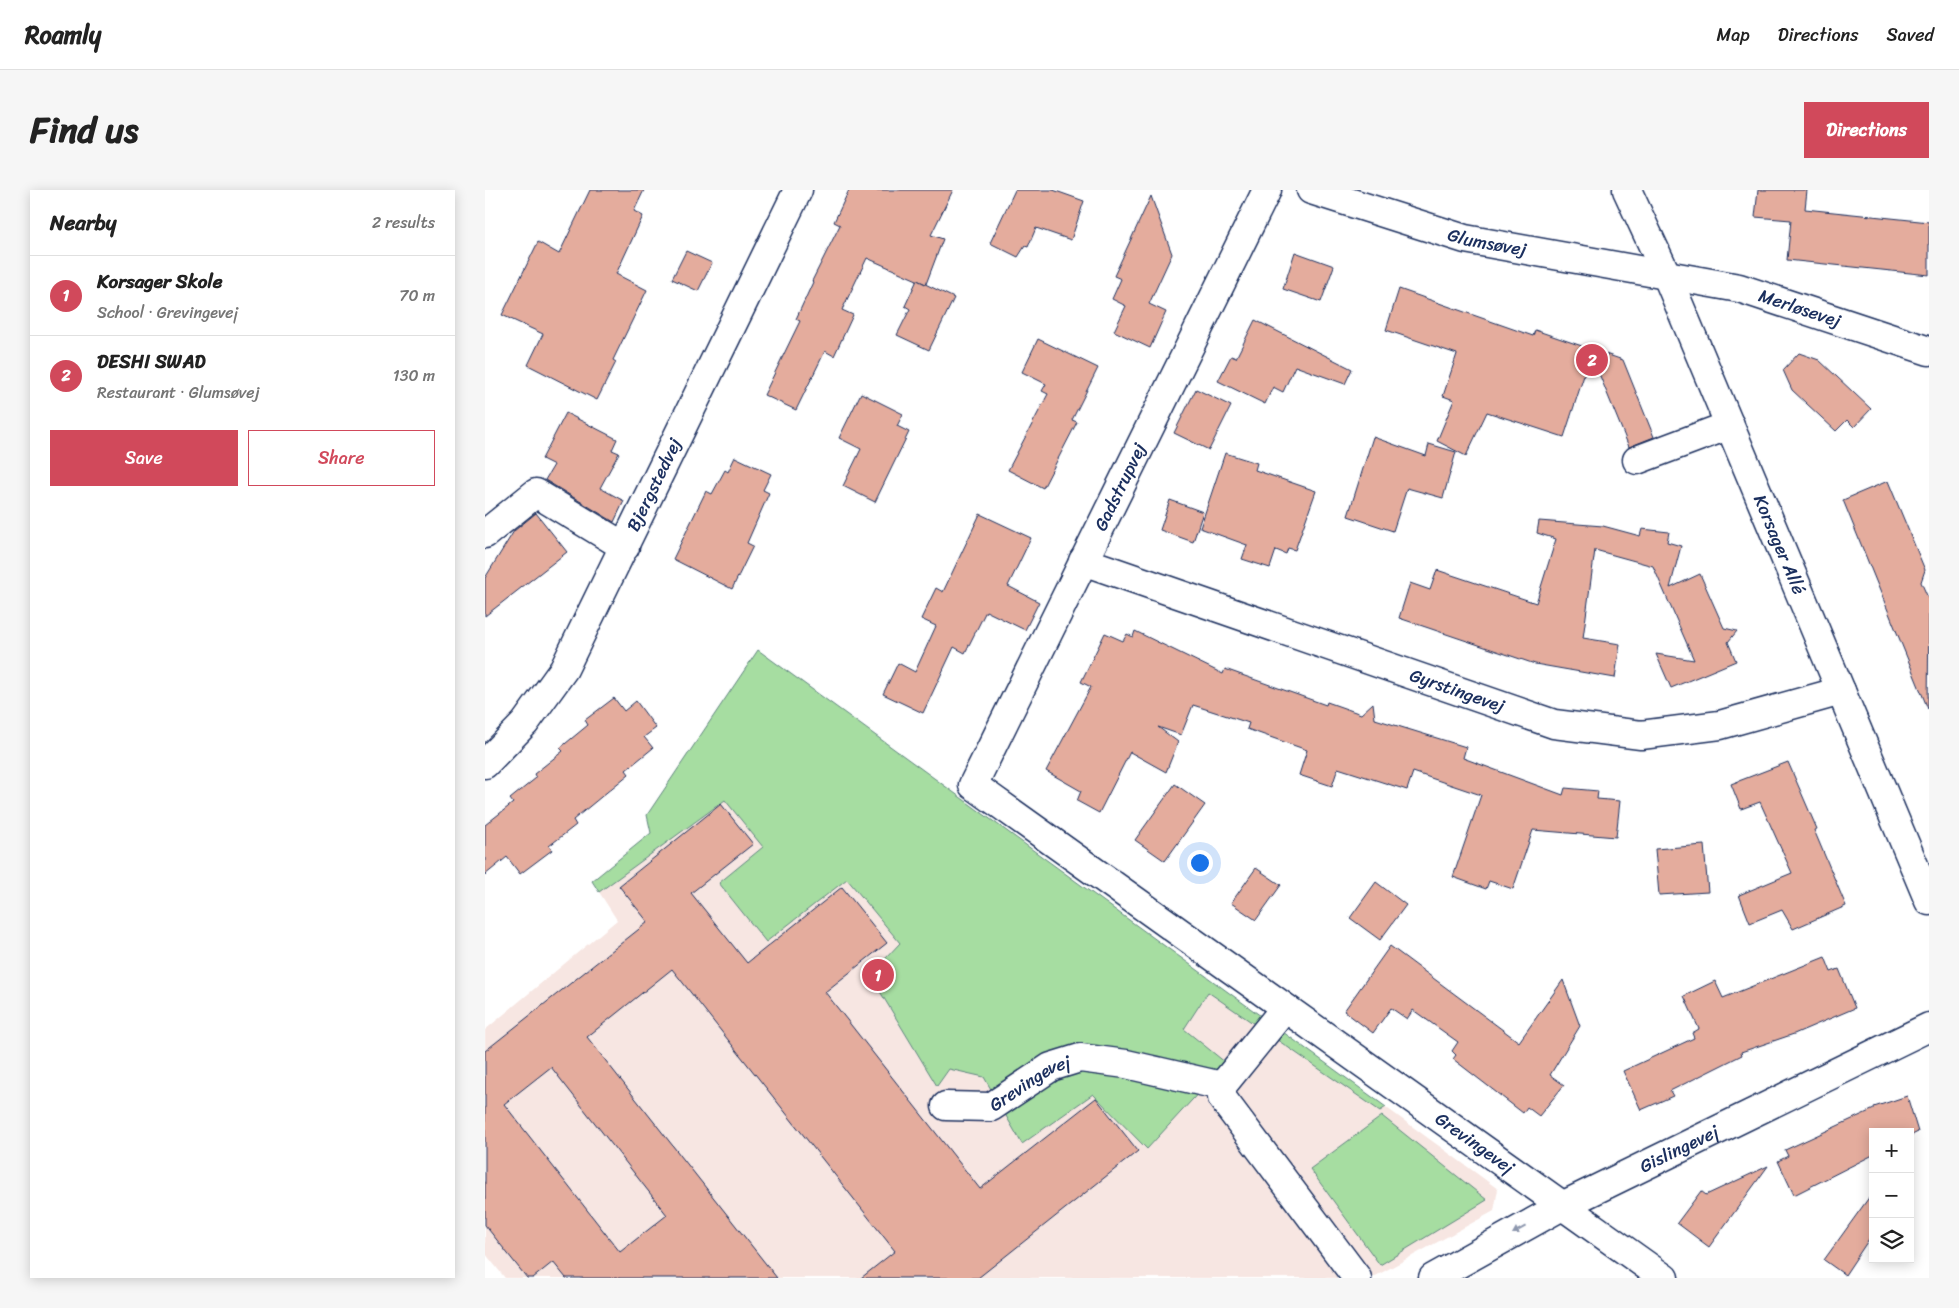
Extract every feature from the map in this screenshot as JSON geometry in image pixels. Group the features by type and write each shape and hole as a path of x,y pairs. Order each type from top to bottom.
{"street":[{"name":"Bjergstedvej","path":"485,764 525,723 564,669 798,190"},
{"name":"Gadstrupvej","path":"973,785 1267,190"},
{"name":"Korsager Allé","path":"1627,190 1667,276 1929,901"},
{"name":"Glumsøvej","path":"1319,191 1465,239 1667,276"},
{"name":"Merløsevej","path":"1667,276 1739,288 1929,351"},
{"path":"1637,460 1730,426"},
{"path":"485,534 536,493 625,547"},
{"name":"Gyrstingevej","path":"1083,562 1554,724 1641,735 1720,725 1841,691"},
{"name":"Grevingevej","path":"973,785 1664,1278"},
{"path":"1285,1008 1222,1086 1222,1098 1357,1278"},
{"name":"Gislingevej","path":"1433,1278 1562,1206 1929,1027"},
{"name":"Grevingevej","path":"946,1106 991,1107 1051,1067 1080,1058 1126,1064 1222,1086"}],"shaded area":[{"path":"758,650 1498,1189 1494,1211 1372,1278 505,1278 485,1253 485,1030 617,920 592,881 651,833 647,815"}],"green space":[{"path":"758,650 1386,1107 1380,1111 1208,992 1184,1029 1226,1063 1147,1149 1093,1094 1022,1144 984,1077 949,1069 937,1086 870,975 900,943 847,879 766,942 719,883 763,847 725,800 599,892 592,881 651,833 647,815"},
{"path":"1382,1116 1487,1200 1380,1265 1310,1169"}],"building":[{"path":"590,190 644,190 634,211 643,216 616,274 647,290 613,360 616,362 597,400 528,365 543,334 502,315 538,242 559,254"},
{"path":"849,190 953,190 931,235 943,239 926,284 867,258 842,310 853,315 834,356 825,351 796,410 764,395 800,321 796,319 812,281 840,225 834,222"},
{"path":"1015,190 1053,190 1084,201 1071,240 1036,228 1028,247 1025,246 1018,257 990,243"},
{"path":"1758,190 1807,190 1805,209 1929,222 1929,275 1787,260 1791,220 1755,217"},
{"path":"1151,196 1172,254 1149,304 1166,312 1150,348 1114,331 1126,306 1112,299 1121,279 1114,276"},
{"path":"686,251 712,263 698,291 672,279"},
{"path":"1295,252 1334,266 1321,302 1283,289"},
{"path":"917,280 954,298 929,350 897,335 910,309 905,306"},
{"path":"1399,289 1533,336 1535,330 1623,360 1654,437 1629,447 1591,354 1564,437 1487,412 1466,456 1437,441 1454,400 1443,396 1457,354 1386,330"},
{"path":"1255,320 1352,369 1345,384 1295,366 1283,392 1273,387 1265,404 1218,381 1231,356 1236,358"},
{"path":"1038,339 1098,368 1072,420 1077,422 1043,488 1008,470 1048,394 1042,391 1046,384 1022,372"},
{"path":"1799,353 1819,360 1871,409 1854,427 1847,420 1836,431 1792,390 1783,370"},
{"path":"1196,389 1231,406 1209,450 1174,433"},
{"path":"861,393 903,414 897,426 909,432 875,502 843,486 861,449 839,438"},
{"path":"566,413 617,439 612,450 619,453 600,488 624,501 614,522 545,480 554,465 542,459"},
{"path":"1373,437 1426,456 1429,444 1456,452 1443,498 1407,488 1393,531 1348,516"},
{"path":"1225,453 1257,463 1255,470 1316,491 1295,550 1288,548 1286,554 1276,550 1270,568 1242,559 1247,545 1200,528"},
{"path":"735,457 771,474 763,490 769,493 747,543 753,546 732,589 673,559 706,491 712,494 725,470 728,472"},
{"path":"1888,481 1925,570 1921,582 1929,600 1928,709 1843,500"},
{"path":"1170,500 1203,512 1193,542 1160,530"},
{"path":"536,513 567,552 485,616 485,578 514,531"},
{"path":"980,514 1031,538 1008,586 1039,602 1025,630 986,611 965,653 954,647 923,713 883,694 898,663 915,672 936,626 921,619 936,588 943,592"},
{"path":"1539,521 1603,526 1640,536 1642,529 1669,532 1667,542 1681,546 1670,588 1700,574 1724,628 1737,631 1728,642 1736,661 1671,688 1656,654 1694,660 1653,566 1595,550 1583,638 1620,644 1615,678 1535,664 1399,618 1410,583 1430,590 1437,570 1536,603 1556,539 1537,533"},
{"path":"1135,631 1223,674 1225,669 1326,705 1327,702 1361,714 1373,703 1375,719 1466,747 1463,758 1563,795 1565,788 1598,791 1597,799 1620,801 1616,837 1533,830 1513,889 1489,881 1486,889 1453,877 1481,795 1413,772 1407,790 1338,768 1332,786 1299,775 1307,750 1247,729 1249,723 1193,705 1181,735 1158,727 1178,742 1166,772 1130,752 1099,813 1077,801 1081,791 1046,771 1091,687 1081,682 1105,633 1123,641 1127,634 1133,637"},
{"path":"614,698 624,711 636,701 656,728 644,737 653,748 626,770 629,774 573,820 576,825 549,846 552,850 520,874 507,857 485,875 485,825 513,803 510,799 536,778 534,774 563,751 560,748 588,725 585,720"},
{"path":"1788,762 1817,829 1814,830 1846,906 1793,929 1782,910 1750,923 1739,895 1792,873 1760,802 1741,809 1731,784"},
{"path":"1175,784 1205,805 1165,861 1135,840"},
{"path":"721,804 753,844 691,893 747,963 842,887 887,943 825,992 980,1189 1096,1098 1138,1151 978,1278 861,1278 895,1251 672,969 587,1037 777,1278 566,1278 553,1262 533,1278 527,1278 485,1225 485,1051 648,922 619,886","holes":["551,1067 667,1215 620,1252 504,1104"]},
{"path":"1704,845 1708,892 1659,895 1655,849"},
{"path":"1256,868 1281,885 1256,920 1231,903"},
{"path":"1376,882 1406,905 1380,940 1350,918"},
{"path":"1390,946 1519,1042 1563,980 1580,1026 1550,1075 1564,1085 1539,1116 1527,1107 1523,1113 1453,1059 1456,1055 1452,1051 1458,1042 1413,1010 1407,1019 1391,1008 1373,1033 1344,1011"},
{"path":"1825,957 1831,972 1839,969 1855,1008 1794,1034 1741,1052 1742,1055 1670,1091 1673,1096 1641,1110 1623,1071 1694,1038 1692,1033 1699,1029 1684,996 1715,981 1723,998"},
{"path":"1907,1096 1918,1132 1914,1134 1914,1128 1869,1128 1869,1157 1794,1195 1778,1161 1788,1156 1785,1150 1874,1109 1874,1107"},
{"path":"1768,1166 1709,1247 1677,1223 1701,1191 1706,1195"},
{"path":"1869,1198 1869,1239 1845,1275 1824,1260"}],"place":[{"name":"DESHI SWAD","path":"1592,360"},
{"name":"Korsager Skole","path":"878,975"}]}
